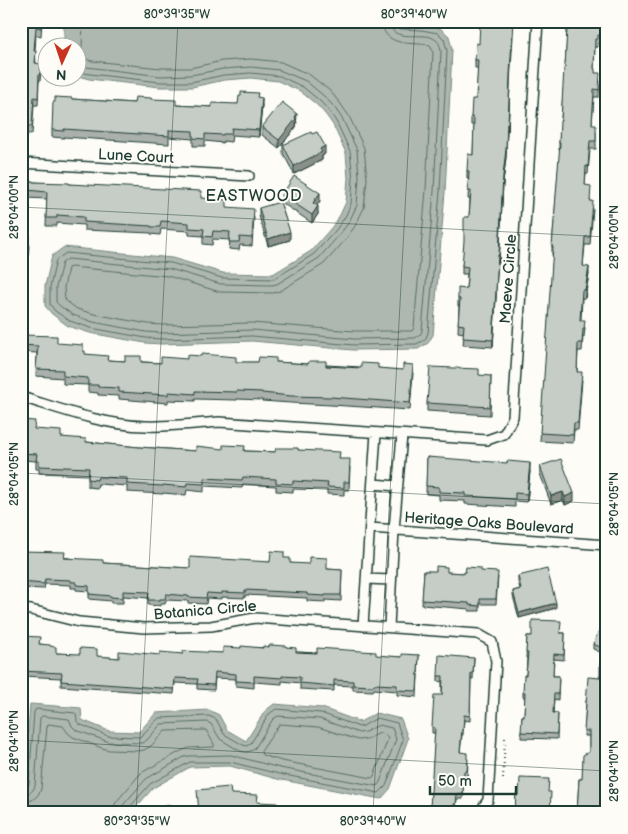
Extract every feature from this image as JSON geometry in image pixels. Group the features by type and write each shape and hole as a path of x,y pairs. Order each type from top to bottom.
{"street":[{"name":"Maeve Circle","path":"21,397 74,413 112,422 143,426 175,427 218,422 487,440 504,434 513,417 538,21"},
{"name":"Lune Court","path":"21,163 249,176"},
{"path":"363,626 376,433"},
{"path":"388,628 402,435"},
{"path":"373,484 398,486"},
{"name":"Heritage Oaks Boulevard","path":"370,528 607,545"},
{"path":"366,579 391,580"},
{"name":"Botanica Circle","path":"21,609 79,622 144,628 211,626 255,618 478,634 492,642 496,661 488,800 479,813"}],"path":[{"path":"503,779 505,738"}],"water":[{"path":"64,21 350,21 422,25 440,28 449,36 452,50 445,192 433,335 428,343 418,349 353,350 252,341 145,343 90,333 68,326 52,314 45,306 45,286 52,256 64,247 172,258 223,273 273,274 311,251 332,227 346,202 348,178 346,153 333,125 317,105 300,91 278,81 251,78 225,80 192,87 160,87 89,79 88,38 64,38"},
{"path":"30,704 81,708 82,720 109,731 139,732 156,713 209,710 219,715 227,730 246,741 265,711 274,704 322,708 360,722 376,713 401,719 408,739 390,789 381,799 277,779 230,766 190,767 153,788 131,813 22,813"}],"building":[{"path":"21,21 41,21 41,28 36,27 34,51 36,51 35,63 38,64 38,98 34,97 32,126 21,128"},
{"path":"480,21 513,21 493,340 463,338 464,325 458,324 460,299 458,298 458,288 466,289 468,267 462,266 464,217 469,217 471,191 468,191 469,171 467,171 468,154 473,155 474,118 471,117 472,99 476,99 478,60 475,60 476,43 479,44"},
{"path":"566,21 604,21 603,35 598,35 598,39 595,39 594,69 595,73 600,73 599,90 594,89 592,125 596,125 596,141 590,141 585,185 591,186 590,201 593,201 590,237 585,237 583,266 589,267 585,290 582,290 580,320 585,320 582,343 578,343 577,372 582,372 578,423 574,423 573,435 540,433 565,68"},
{"path":"241,92 258,93 257,97 262,98 259,130 232,128 231,134 205,134 205,139 193,138 193,131 169,130 169,136 64,129 64,131 52,130 53,102 55,102 55,97 134,103 135,97 151,98 176,100 176,105 212,107 212,103 238,104"},
{"path":"282,102 297,114 296,119 279,140 262,127"},
{"path":"311,132 312,134 317,132 325,146 320,149 322,152 294,166 283,145"},
{"path":"294,176 320,193 313,203 318,206 312,215 282,195"},
{"path":"21,180 201,191 201,198 227,200 227,207 254,209 252,238 240,237 239,242 229,242 230,232 213,231 212,237 203,236 204,229 189,228 189,223 161,221 160,227 151,227 84,222 84,217 57,215 57,218 46,218 47,192 27,190 25,235 29,235 28,253 21,255"},
{"path":"280,202 290,232 268,239 259,208"},
{"path":"21,335 57,336 57,343 83,345 85,354 108,356 107,360 125,361 125,356 141,356 141,362 161,363 161,357 187,359 187,355 201,356 202,354 236,357 236,362 258,362 259,357 276,358 276,362 308,364 309,361 326,361 326,366 361,368 361,363 378,364 378,368 403,370 403,364 413,365 410,403 237,391 195,391 195,394 168,392 168,395 119,392 119,388 88,385 88,378 63,376 63,370 36,369 38,346 21,345"},
{"path":"430,367 479,369 479,375 491,376 490,407 427,403"},
{"path":"606,395 607,415 605,415"},
{"path":"21,420 35,421 34,429 61,431 61,437 86,439 86,442 196,451 196,446 223,449 223,445 245,446 244,451 275,452 276,448 298,448 298,450 340,452 339,459 350,459 349,482 344,482 344,488 327,487 328,483 293,481 293,484 276,483 276,479 243,477 242,480 204,478 204,484 187,483 186,487 127,484 127,478 98,477 97,480 88,479 89,468 39,466 39,461 36,461 37,454 21,453"},
{"path":"427,457 530,463 527,494 515,493 515,499 465,496 465,493 439,492 439,487 426,486"},
{"path":"561,459 574,493 565,497 563,492 551,496 540,466"},
{"path":"21,551 65,552 64,558 103,560 103,563 190,568 190,557 270,562 271,551 284,552 284,558 290,558 290,563 309,564 309,557 327,558 327,569 342,570 341,595 325,596 307,595 307,593 245,590 245,593 207,593 206,598 166,594 165,599 148,600 149,592 123,591 123,598 89,594 89,586 76,585 76,582 71,582 71,580 45,579 44,584 21,582"},
{"path":"436,566 447,567 447,572 465,573 466,567 481,568 481,571 498,572 496,599 480,599 480,606 469,605 469,603 422,600 424,571 436,571"},
{"path":"547,569 556,603 519,613 513,591 521,589 518,576"},
{"path":"607,618 607,650 593,644"},
{"path":"532,620 561,621 560,633 565,633 564,655 554,654 553,676 559,676 558,694 554,694 553,713 558,713 557,734 521,732 522,716 524,716 524,675 526,675 528,653 526,653 527,636 532,636"},
{"path":"21,636 40,637 39,644 56,647 56,653 80,654 80,648 97,649 97,656 119,658 119,651 160,655 160,652 183,654 183,651 223,653 223,647 263,648 263,646 269,647 270,645 296,648 296,652 317,653 317,648 376,652 376,655 402,657 402,654 419,655 417,691 397,690 397,685 353,685 353,681 334,680 334,686 300,683 300,677 282,676 282,678 254,676 254,682 236,681 236,674 215,672 214,685 197,684 198,679 175,678 174,689 61,681 62,673 21,671"},
{"path":"439,655 474,658 473,673 471,673 470,716 464,715 460,752 467,753 467,771 464,771 463,794 457,794 456,804 454,804 453,809 430,808 435,728 432,727 434,695 442,695 443,676 438,676"},
{"path":"600,663 607,663 607,774 605,800 607,800 607,813 584,813 577,812 579,779 582,779 583,755 589,752 589,731 584,731 588,677 600,678"},
{"path":"520,778 549,779 548,792 551,792 550,813 515,811 516,794 519,794"},
{"path":"230,787 231,794 258,795 257,802 277,803 277,808 316,810 316,813 199,813 197,790"},
{"path":"167,804 183,813 162,813"}],"district":[{"name":"EASTWOOD","path":"254,195"}]}
